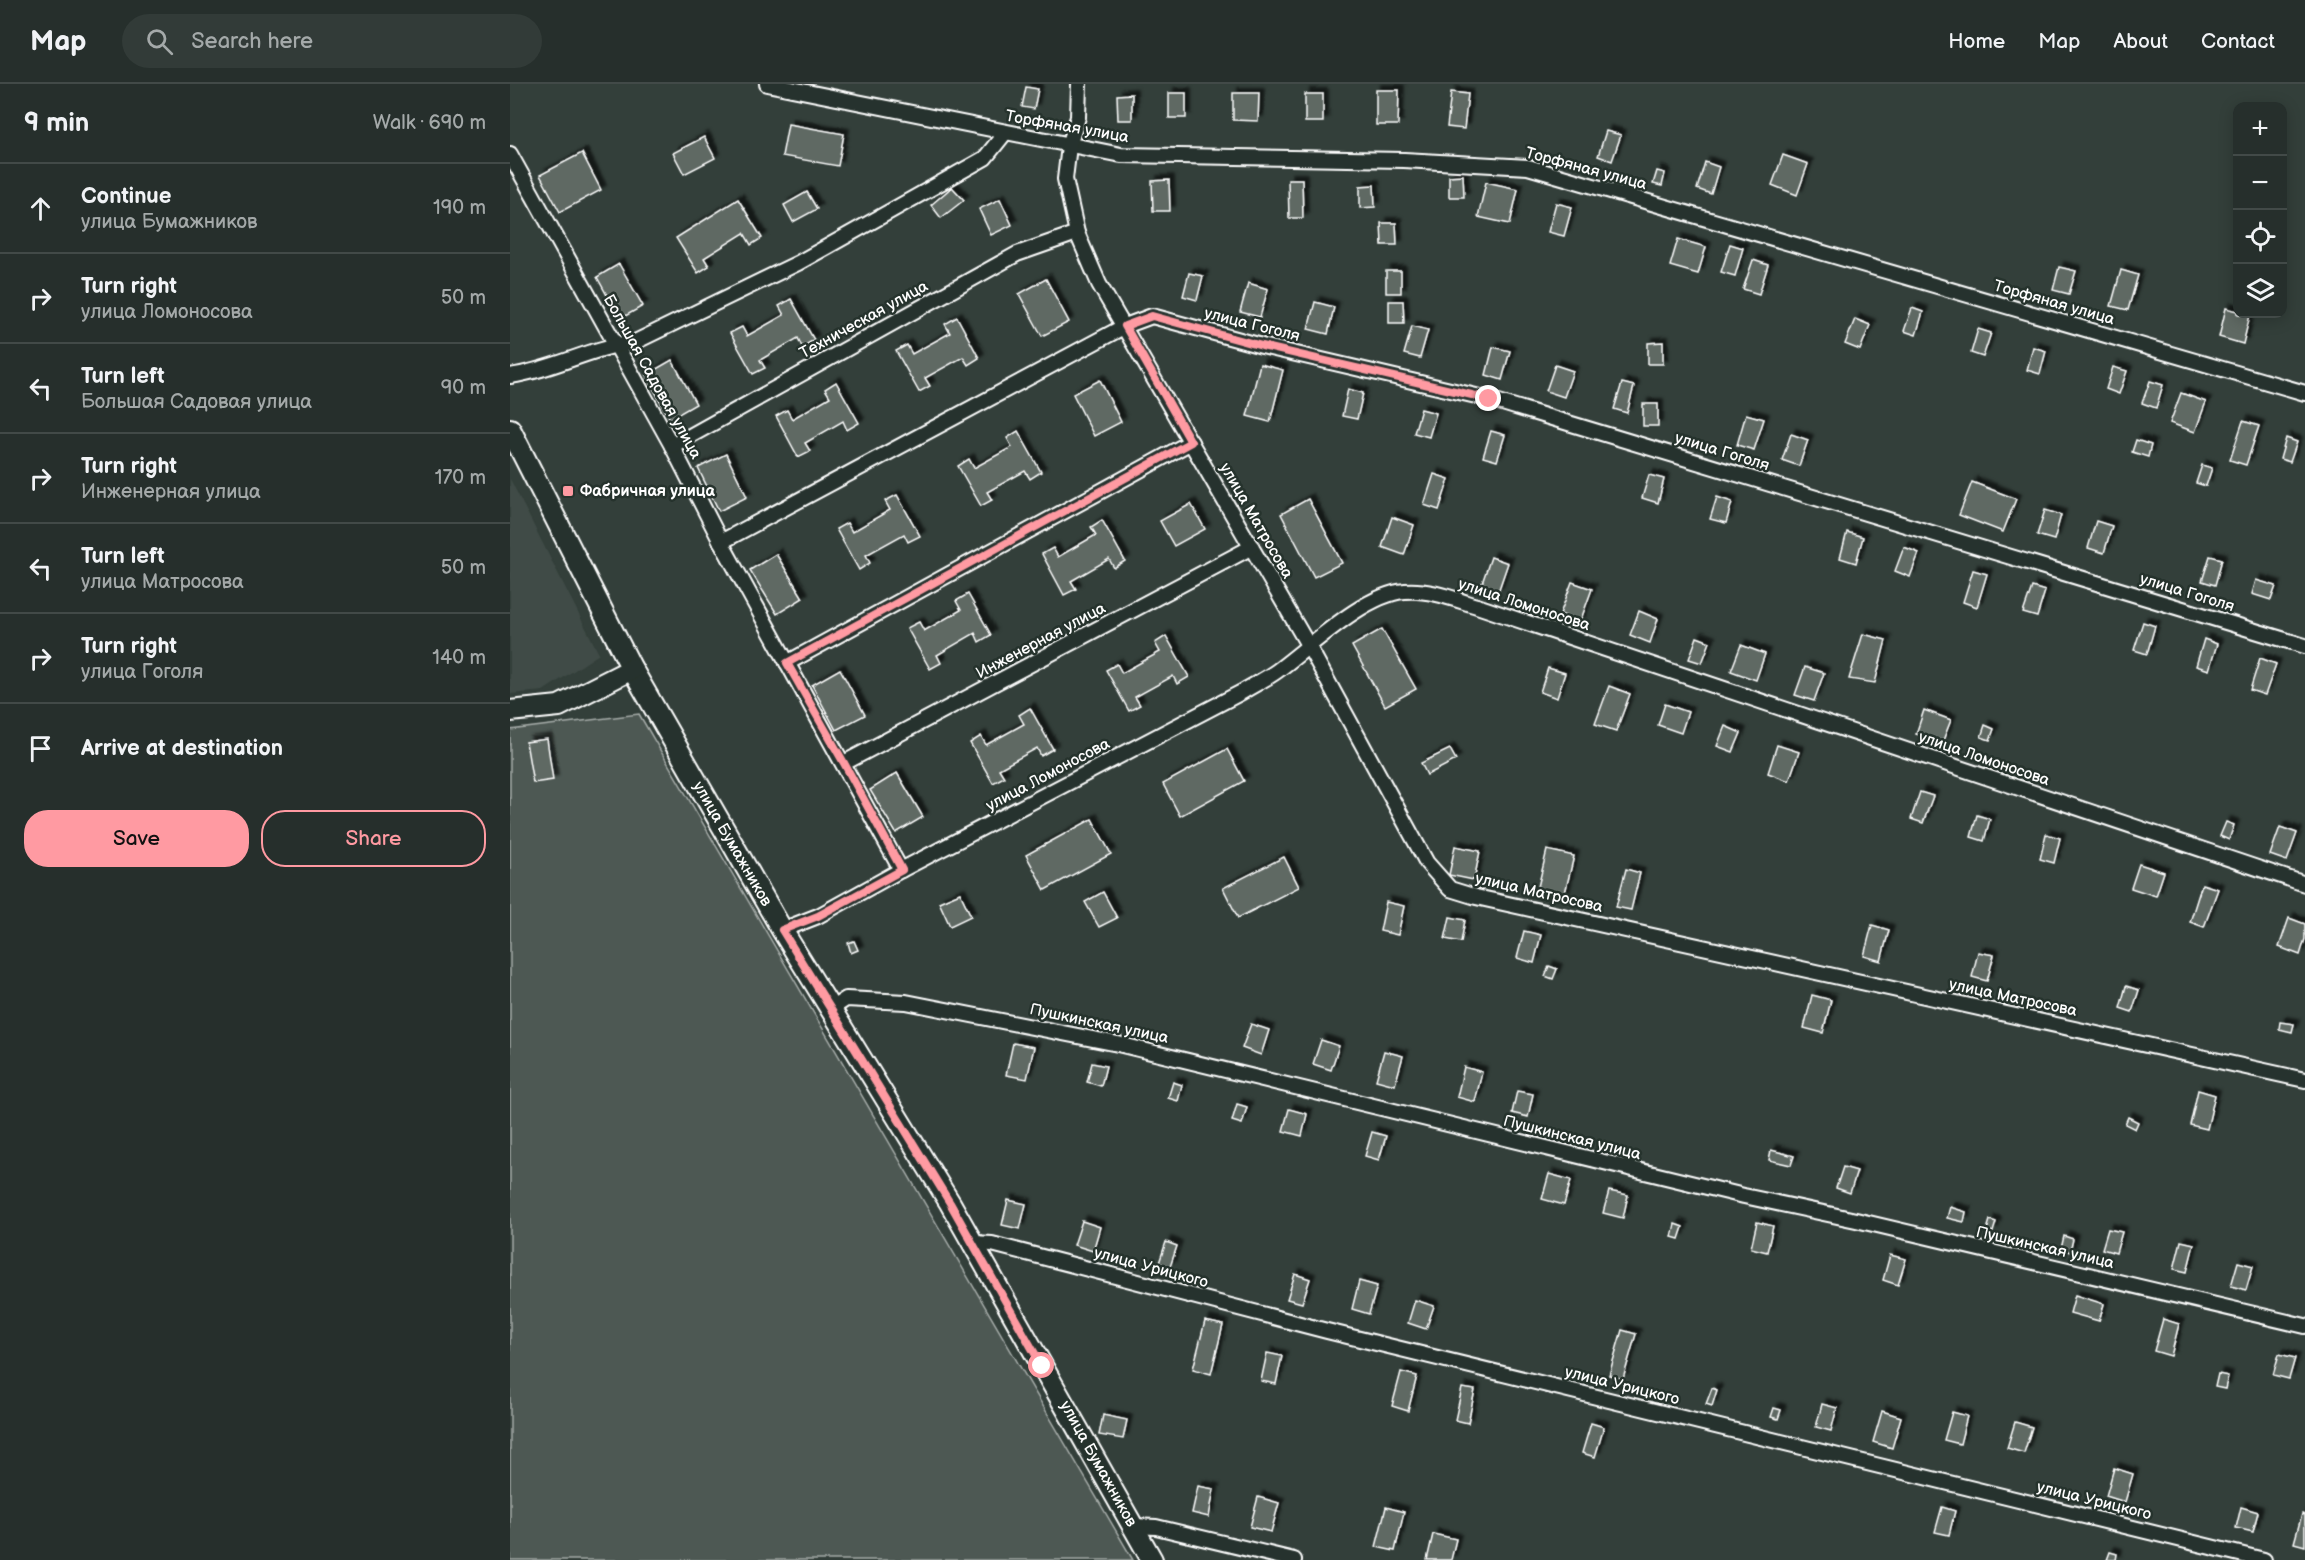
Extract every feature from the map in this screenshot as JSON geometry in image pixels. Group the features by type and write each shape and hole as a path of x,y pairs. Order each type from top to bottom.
{"street":[{"name":"Торфяная улица","path":"767,84 1120,155 1404,160 1528,167 2305,393"},
{"name":"улица Матросова","path":"1079,84 1078,117 1069,146 1065,179 1077,233 1099,284 1308,645 1427,863 1450,888 1488,900 2305,1080"},
{"path":"510,376 616,344 635,342 808,257 985,158 1005,133"},
{"name":"Большая Садовая улица","path":"510,154 672,446 721,542 902,870"},
{"name":"Техническая улица","path":"672,446 1017,254 1077,233"},
{"name":"улица Гоголя","path":"1125,326 1152,316 1262,346 1489,399 2305,646"},
{"path":"721,542 1125,326"},
{"name":"улица Бумажников","path":"510,429 632,669 782,930 973,1243 1152,1560"},
{"path":"787,663 1191,442"},
{"name":"Инженерная улица","path":"844,763 1252,547"},
{"name":"улица Ломоносова","path":"782,930 818,916 1242,692 1276,672 1308,645 1370,602 1404,591 1436,594 2305,884"},
{"path":"510,711 559,706 632,669"},
{"name":"Пушкинская улица","path":"831,1009 846,999 906,1002 1118,1044 1744,1196 1856,1220 2305,1326"},
{"name":"улица Урицкого","path":"973,1243 992,1244 1327,1330 2264,1560"},
{"path":"1133,1526 1156,1527 1294,1560"}],"shaded area":[{"path":"510,479 599,654 543,691 510,694"},
{"path":"639,714 1133,1560 510,1560 510,730"}],"building":[{"path":"1026,87 1038,89 1034,109 1022,107"},
{"path":"1376,90 1399,90 1398,125 1376,125"},
{"path":"1451,92 1468,94 1464,129 1447,127"},
{"path":"1169,93 1186,93 1186,118 1169,118"},
{"path":"1233,93 1259,93 1258,121 1233,120"},
{"path":"1132,94 1132,120 1118,120 1117,95"},
{"path":"1305,94 1323,94 1323,122 1305,122"},
{"path":"788,124 844,134 838,166 782,156"},
{"path":"1606,131 1621,135 1612,161 1598,156"},
{"path":"704,137 715,158 684,174 673,153"},
{"path":"582,153 601,190 560,212 540,175"},
{"path":"1783,155 1808,164 1797,195 1772,185"},
{"path":"1705,162 1719,167 1711,194 1697,189"},
{"path":"1657,171 1665,173 1662,186 1653,184"},
{"path":"1463,175 1464,197 1449,197 1449,176"},
{"path":"1288,179 1302,179 1303,218 1289,218"},
{"path":"1169,180 1170,211 1153,211 1152,181"},
{"path":"1486,182 1518,189 1510,224 1478,217"},
{"path":"1374,185 1375,207 1360,208 1360,186"},
{"path":"952,187 964,200 941,218 931,205"},
{"path":"807,192 817,209 793,222 784,205"},
{"path":"738,199 762,238 751,245 744,233 704,258 709,266 698,273 676,238"},
{"path":"1000,199 1012,225 991,235 979,209"},
{"path":"1556,203 1572,207 1564,236 1548,232"},
{"path":"1381,223 1396,223 1397,245 1382,245"},
{"path":"1678,239 1706,247 1698,274 1670,266"},
{"path":"1730,244 1743,248 1735,276 1721,272"},
{"path":"1753,260 1768,265 1759,294 1743,289"},
{"path":"619,264 643,306 620,319 597,277"},
{"path":"2059,267 2076,271 2069,294 2053,290"},
{"path":"2121,270 2138,275 2128,310 2111,306"},
{"path":"1386,271 1401,271 1401,293 1386,293"},
{"path":"1189,273 1203,276 1197,300 1183,296"},
{"path":"1046,279 1069,322 1042,336 1019,294"},
{"path":"1248,283 1268,289 1260,317 1240,312"},
{"path":"791,299 814,340 802,347 798,338 760,360 765,368 753,374 730,333 742,327 747,336 784,315 779,306"},
{"path":"1389,301 1403,301 1404,323 1389,323"},
{"path":"1315,302 1334,307 1328,334 1308,329"},
{"path":"1912,308 1923,312 1916,335 1904,331"},
{"path":"2226,308 2233,310 2233,318 2249,318 2243,344 2219,337"},
{"path":"957,317 979,358 968,365 963,357 925,378 930,386 919,392 896,351 907,345 912,354 950,333 945,324"},
{"path":"1855,319 1870,325 1860,350 1845,344"},
{"path":"1412,326 1428,330 1420,358 1404,354"},
{"path":"1978,329 1991,333 1983,357 1971,353"},
{"path":"1663,342 1663,364 1648,364 1648,343"},
{"path":"1493,347 1510,351 1502,380 1486,375"},
{"path":"2033,347 2046,351 2040,374 2027,370"},
{"path":"672,360 696,404 670,419 646,375"},
{"path":"1260,364 1283,370 1270,422 1247,416"},
{"path":"1555,365 1573,371 1564,397 1546,391"},
{"path":"2113,367 2127,371 2119,394 2106,389"},
{"path":"1100,380 1121,422 1094,436 1073,394"},
{"path":"2150,381 2163,385 2156,408 2142,403"},
{"path":"836,382 859,423 847,430 843,421 805,443 810,451 798,457 776,416 787,410 792,419 830,397 825,389"},
{"path":"1622,383 1634,386 1627,413 1614,409"},
{"path":"1348,389 1363,393 1357,419 1342,416"},
{"path":"2181,393 2206,402 2195,432 2170,423"},
{"path":"1643,404 1658,404 1658,426 1643,426"},
{"path":"1421,409 1436,413 1429,437 1414,433"},
{"path":"1746,414 1764,419 1754,450 1737,445"},
{"path":"2243,421 2259,426 2246,465 2230,460"},
{"path":"1018,431 1041,472 1030,479 1025,471 987,492 992,500 981,506 958,466 969,459 974,468 1012,447 1007,438"},
{"path":"1491,431 1505,435 1497,461 1483,457"},
{"path":"1791,434 1808,440 1799,466 1782,460"},
{"path":"2286,438 2297,442 2290,462 2280,459"},
{"path":"2136,440 2151,445 2148,457 2132,452"},
{"path":"726,454 747,497 719,511 698,468"},
{"path":"2202,465 2212,468 2206,486 2196,483"},
{"path":"1434,474 1449,479 1439,510 1424,505"},
{"path":"1649,475 1664,479 1658,503 1642,498"},
{"path":"1972,482 2016,499 2003,532 1959,515"},
{"path":"897,495 920,536 908,542 904,534 866,555 870,563 859,570 836,529 847,523 852,532 890,510 885,501"},
{"path":"1717,497 1732,502 1726,523 1710,519"},
{"path":"1308,499 1342,563 1314,577 1281,514"},
{"path":"1191,504 1205,529 1174,546 1160,521"},
{"path":"2045,510 2061,515 2054,540 2037,535"},
{"path":"1392,517 1414,525 1404,555 1382,547"},
{"path":"1102,520 1125,561 1114,568 1109,559 1071,581 1076,589 1064,595 1042,554 1053,548 1058,557 1096,535 1091,527"},
{"path":"2096,521 2112,526 2104,553 2088,548"},
{"path":"1847,532 1863,537 1856,563 1840,558"},
{"path":"1904,547 1919,553 1910,577 1895,571"},
{"path":"776,554 803,598 777,614 750,570"},
{"path":"2210,556 2222,559 2215,585 2202,581"},
{"path":"1491,557 1508,563 1498,592 1481,586"},
{"path":"1973,570 1987,574 1977,607 1963,602"},
{"path":"2256,580 2276,586 2271,600 2252,594"},
{"path":"1572,582 1592,589 1580,622 1560,614"},
{"path":"2032,587 2045,591 2037,617 2023,613"},
{"path":"968,594 991,635 979,642 975,633 937,655 941,663 930,669 907,628 919,622 924,631 961,610 956,601"},
{"path":"1639,611 1658,619 1650,643 1630,635"},
{"path":"2143,622 2155,626 2147,654 2134,650"},
{"path":"1382,629 1416,689 1385,706 1352,646"},
{"path":"1863,634 1886,640 1875,683 1849,679"},
{"path":"1166,636 1189,677 1177,684 1173,676 1135,697 1140,705 1129,711 1106,670 1117,664 1122,673 1160,652 1155,643"},
{"path":"1697,637 1710,642 1702,663 1689,659"},
{"path":"2204,639 2217,644 2209,670 2196,666"},
{"path":"1741,645 1765,654 1756,680 1731,671"},
{"path":"2260,658 2276,664 2265,695 2250,690"},
{"path":"1805,667 1824,673 1814,701 1795,695"},
{"path":"1548,668 1565,673 1557,698 1540,692"},
{"path":"840,669 865,715 836,730 812,685"},
{"path":"1609,686 1630,694 1616,731 1595,724"},
{"path":"1665,704 1688,712 1681,733 1658,725"},
{"path":"1030,708 1053,749 1041,756 1037,748 999,769 1004,777 993,783 970,743 981,736 986,745 1024,724 1019,715"},
{"path":"1924,710 1951,720 1942,743 1916,734"},
{"path":"1985,725 1994,729 1990,740 1981,737"},
{"path":"1725,726 1741,733 1733,752 1717,746"},
{"path":"547,739 553,780 533,783 526,742"},
{"path":"1777,745 1799,752 1789,781 1768,773"},
{"path":"1227,749 1244,781 1180,816 1163,784"},
{"path":"1450,749 1456,760 1427,775 1421,763"},
{"path":"897,773 923,817 896,833 870,790"},
{"path":"1920,792 1933,796 1923,823 1911,819"},
{"path":"1977,815 1990,819 1984,841 1971,837"},
{"path":"1092,819 1111,854 1045,890 1026,855"},
{"path":"2226,822 2234,825 2229,840 2220,836"},
{"path":"2280,827 2297,833 2287,861 2270,855"},
{"path":"2046,834 2060,838 2054,863 2040,859"},
{"path":"1455,846 1480,851 1474,880 1449,875"},
{"path":"1547,850 1574,856 1564,897 1537,891"},
{"path":"1284,857 1299,887 1238,918 1223,888"},
{"path":"2139,864 2164,872 2156,896 2131,888"},
{"path":"1626,869 1640,873 1631,910 1616,907"},
{"path":"2202,884 2218,889 2204,927 2190,922"},
{"path":"1103,892 1117,918 1099,927 1085,902"},
{"path":"960,893 971,916 950,926 939,902"},
{"path":"1386,902 1404,906 1398,935 1380,931"},
{"path":"1450,917 1465,920 1461,942 1445,939"},
{"path":"2289,918 2305,924 2305,939 2300,955 2279,947"},
{"path":"1872,925 1889,930 1881,961 1864,956"},
{"path":"1524,931 1541,935 1534,963 1517,958"},
{"path":"854,941 858,950 851,953 848,943"},
{"path":"1978,952 1994,955 1987,981 1972,977"},
{"path":"1549,966 1557,969 1553,979 1545,976"},
{"path":"2126,986 2139,990 2132,1012 2120,1008"},
{"path":"1812,995 1831,1000 1823,1033 1804,1028"},
{"path":"2280,1022 2294,1024 2292,1032 2279,1029"},
{"path":"1251,1024 1269,1030 1261,1055 1242,1048"},
{"path":"1321,1040 1339,1046 1331,1070 1313,1064"},
{"path":"1013,1043 1034,1047 1027,1079 1006,1075"},
{"path":"1384,1051 1403,1056 1395,1085 1376,1080"},
{"path":"1092,1063 1106,1066 1101,1086 1087,1082"},
{"path":"1464,1067 1482,1072 1475,1102 1457,1097"},
{"path":"1173,1082 1182,1085 1178,1101 1168,1098"},
{"path":"2198,1090 2215,1095 2207,1129 2190,1125"},
{"path":"1517,1091 1533,1094 1528,1117 1512,1113"},
{"path":"1237,1104 1247,1107 1242,1124 1232,1121"},
{"path":"1289,1109 1307,1114 1302,1136 1283,1131"},
{"path":"2128,1117 2138,1122 2135,1129 2125,1124"},
{"path":"1372,1132 1386,1136 1379,1160 1365,1156"},
{"path":"1771,1150 1794,1156 1791,1165 1769,1160"},
{"path":"1843,1167 1857,1171 1850,1193 1836,1188"},
{"path":"1549,1174 1571,1180 1564,1205 1542,1199"},
{"path":"1609,1191 1628,1195 1623,1218 1603,1213"},
{"path":"1008,1200 1026,1204 1020,1229 1002,1225"},
{"path":"1950,1207 1966,1212 1964,1222 1947,1218"},
{"path":"1990,1220 1996,1222 1993,1232 1987,1230"},
{"path":"1082,1221 1100,1227 1093,1251 1074,1245"},
{"path":"1757,1222 1773,1226 1767,1252 1751,1248"},
{"path":"1675,1224 1683,1227 1679,1239 1672,1237"},
{"path":"2108,1229 2122,1232 2116,1253 2102,1249"},
{"path":"2064,1236 2073,1239 2070,1252 2061,1249"},
{"path":"2181,1241 2194,1244 2187,1272 2174,1269"},
{"path":"1166,1242 1177,1246 1170,1267 1159,1263"},
{"path":"1890,1255 1906,1259 1898,1285 1883,1280"},
{"path":"2238,1262 2253,1266 2246,1290 2231,1286"},
{"path":"1295,1274 1310,1279 1302,1303 1287,1299"},
{"path":"1359,1281 1377,1286 1369,1314 1352,1309"},
{"path":"2075,1295 2104,1304 2099,1321 2070,1313"},
{"path":"1415,1300 1434,1306 1426,1329 1408,1323"},
{"path":"2163,1319 2179,1324 2171,1356 2154,1351"},
{"path":"1205,1321 1223,1325 1211,1374 1193,1369"},
{"path":"1622,1330 1636,1334 1623,1379 1609,1375"},
{"path":"1267,1353 1282,1356 1276,1384 1261,1381"},
{"path":"2279,1354 2295,1358 2289,1379 2273,1375"},
{"path":"1401,1372 1417,1376 1408,1411 1392,1406"},
{"path":"2218,1374 2228,1376 2225,1389 2215,1387"},
{"path":"1462,1388 1475,1390 1468,1423 1455,1420"},
{"path":"1712,1388 1717,1390 1712,1406 1706,1404"},
{"path":"1822,1404 1837,1408 1831,1431 1816,1427"},
{"path":"1774,1408 1781,1410 1778,1419 1771,1417"},
{"path":"1882,1411 1901,1417 1892,1448 1873,1442"},
{"path":"1952,1412 1967,1416 1960,1444 1944,1440"},
{"path":"1103,1415 1127,1420 1123,1439 1099,1435"},
{"path":"2015,1422 2032,1427 2024,1453 2007,1448"},
{"path":"1591,1423 1604,1427 1595,1457 1582,1453"},
{"path":"2114,1468 2133,1474 2125,1502 2106,1496"},
{"path":"1198,1486 1214,1489 1209,1517 1192,1513"},
{"path":"1258,1497 1279,1503 1271,1532 1250,1527"},
{"path":"1386,1507 1404,1512 1395,1551 1376,1547"},
{"path":"1942,1507 1955,1511 1949,1535 1935,1532"},
{"path":"2241,1507 2258,1512 2253,1532 2236,1528"},
{"path":"2302,1514 2305,1515 2305,1546 2294,1543"},
{"path":"1433,1534 1456,1539 1451,1560 1427,1560"},
{"path":"2110,1552 2117,1554 2116,1560 2107,1560"}],"place":[{"name":"Фабричная улица","path":"568,491"}],"route":[{"path":"1042,1366 950,1203 782,930 818,916 902,870 787,663 1191,442 1125,326 1152,316 1262,346 1489,399"}]}
